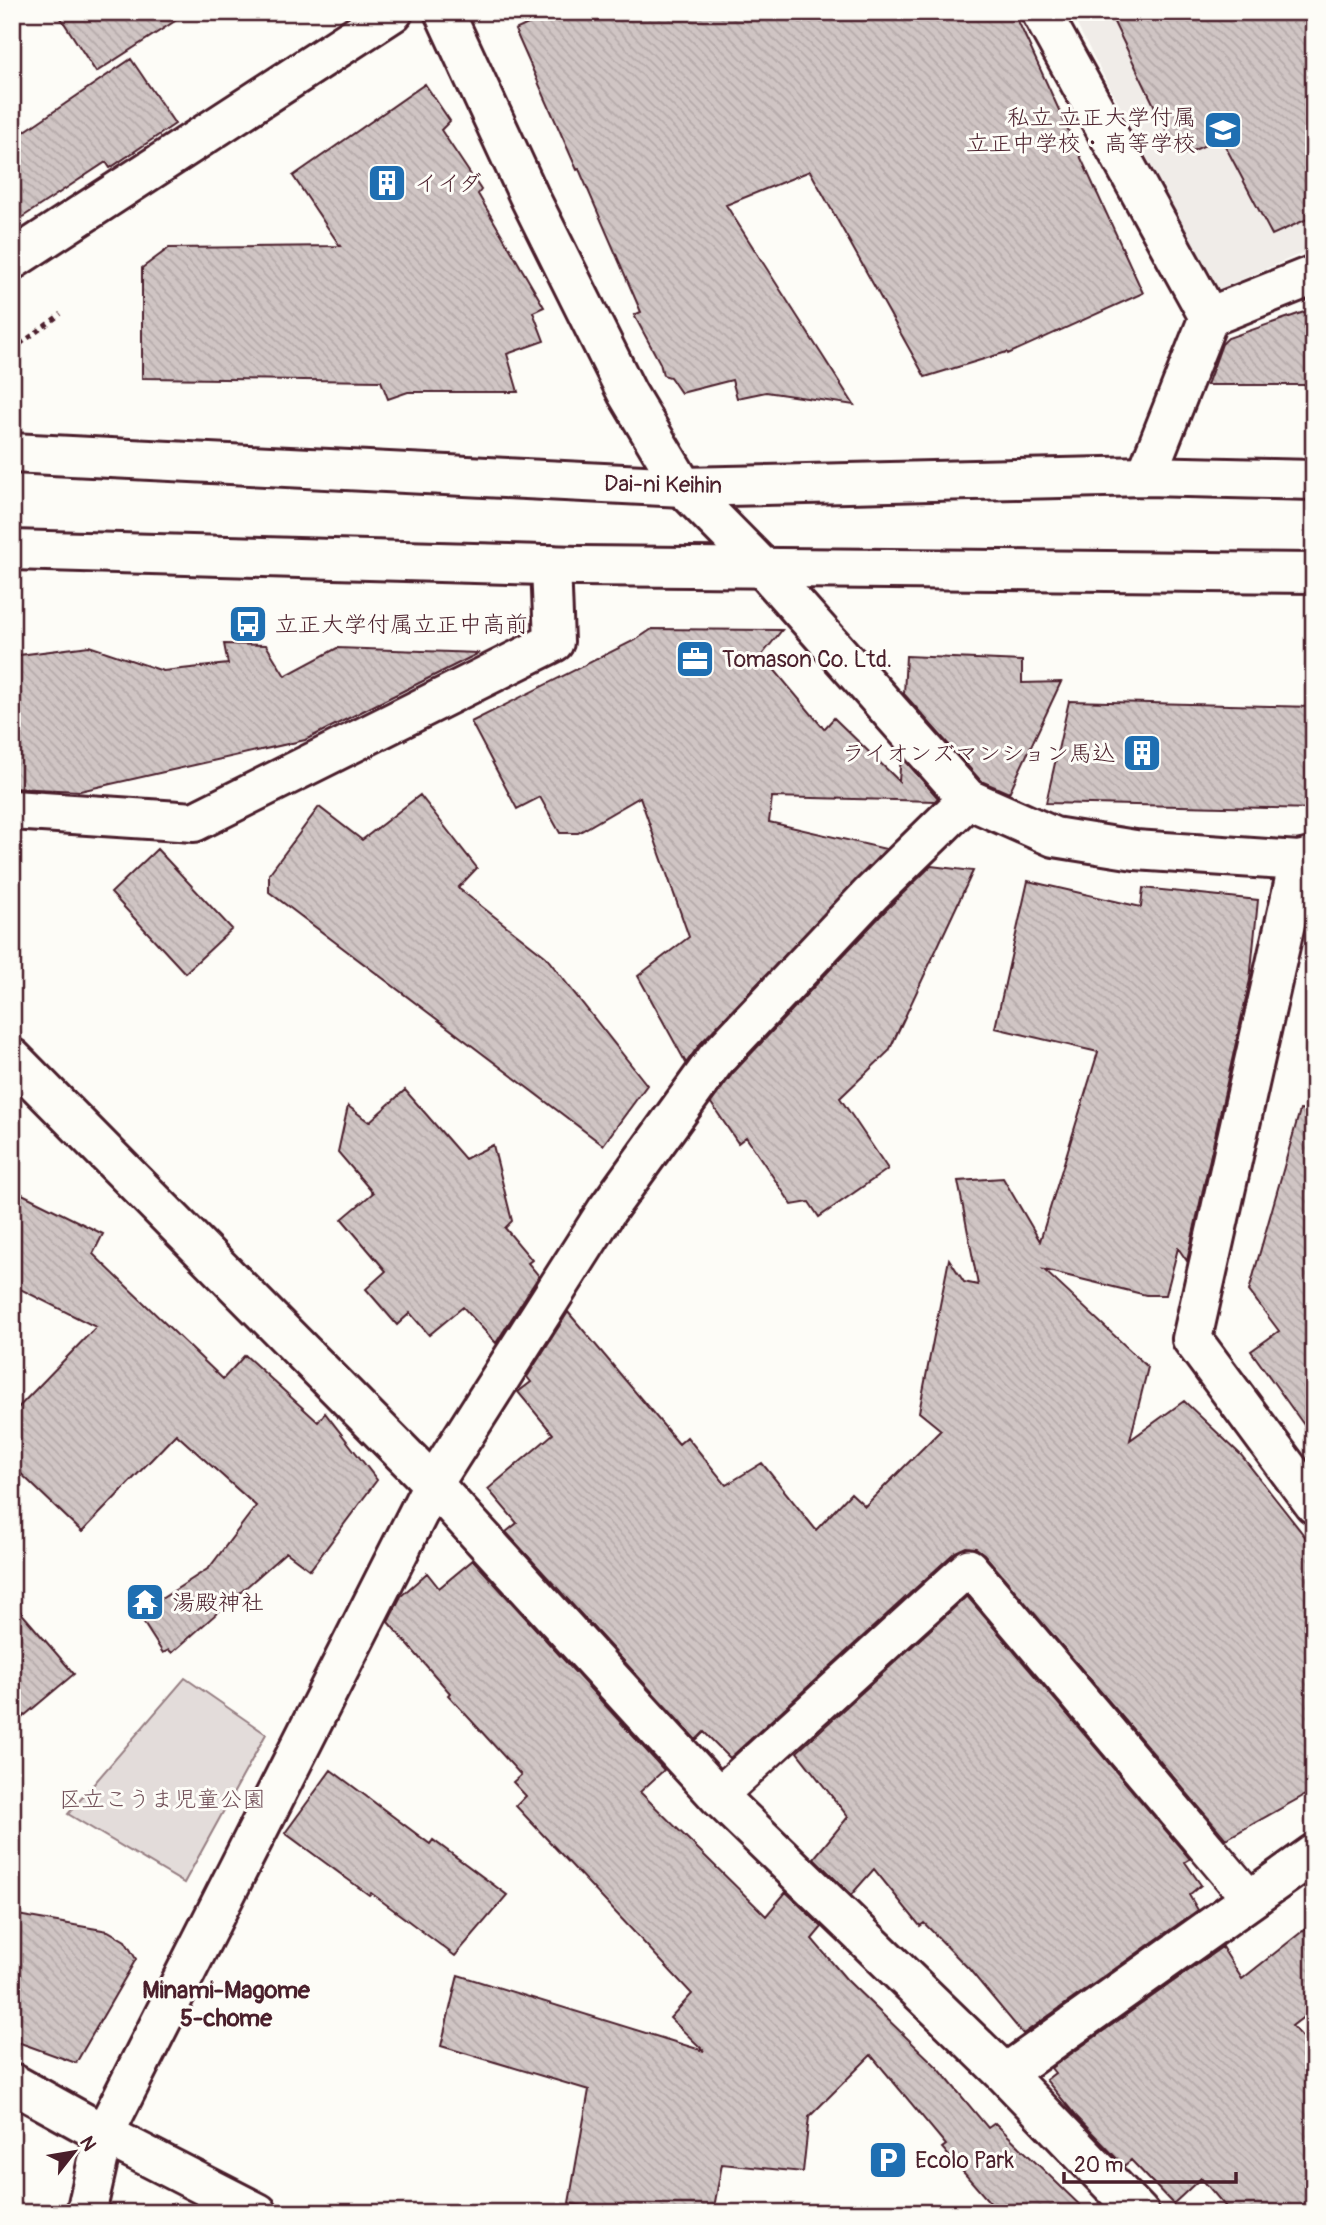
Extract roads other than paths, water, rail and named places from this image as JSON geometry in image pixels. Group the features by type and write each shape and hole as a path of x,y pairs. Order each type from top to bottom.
{"main road":[{"path":"12,260 393,12"},
{"path":"444,12 530,198 627,393 683,487 764,569 968,799 1054,837 1135,850 1307,859 1192,1339 1314,1504"},
{"path":"1041,12 1209,317"},
{"path":"1146,476 1209,317 1314,275"},
{"name":"Dai-ni Keihin","path":"12,453 683,487 1146,476 1314,480"},
{"path":"12,550 764,569 1314,573"},
{"path":"12,810 194,822 554,642 551,565"},
{"path":"86,2213 104,2134 433,1484 607,1210 716,1059 871,894 968,799"},
{"path":"12,1058 433,1484 718,1796 1005,2074 1139,2213"},
{"path":"1005,2074 1314,1854"},
{"path":"12,2083 104,2134 258,2213"}],"lane":[{"path":"718,1796 969,1567 1250,1899"}],"place":[{"name":"私立 立正大学付属 立正中学校・高等学校","path":"1223,130"},
{"name":"イイダ","path":"387,183"},
{"name":"立正大学付属立正中高前","path":"248,624"},
{"name":"Tomason Co. Ltd.","path":"695,659"},
{"name":"ライオンズマンション馬込","path":"1142,753"},
{"name":"湯殿神社","path":"145,1602"},
{"name":"Ecolo Park","path":"888,2160"}],"district":[{"name":"Minami-Magome 5-chome","path":"226,2004"}],"park label":[{"name":"区立こうま児童公園","path":"162,1799"}]}
